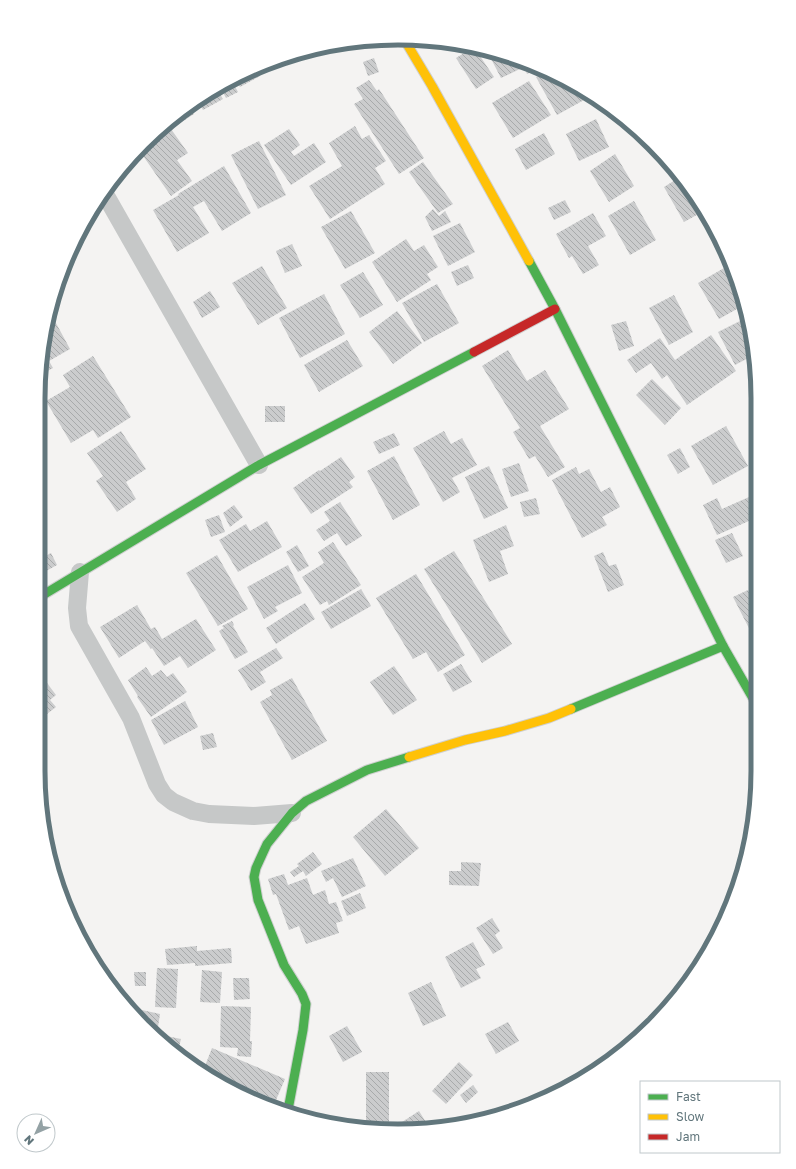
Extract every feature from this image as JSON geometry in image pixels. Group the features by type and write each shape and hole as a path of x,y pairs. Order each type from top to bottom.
{"street":[{"path":"408,45 432,86 555,309 723,646 751,695"},
{"path":"107,198 259,465"},
{"path":"45,594 259,465 555,309"},
{"path":"80,572 77,608 79,626 131,718 157,784 164,795 173,802 193,811 209,814 254,816 292,813"},
{"path":"289,1106 303,1030 306,1004 302,994 284,964 267,924 258,900 254,877 256,868 267,844 292,813 306,801 367,770 465,740 505,731 549,718 723,646"}],"building":[{"path":"466,52 479,55 494,77 476,89 456,58"},
{"path":"490,57 522,68 501,78"},
{"path":"374,58 379,72 368,76 363,62"},
{"path":"525,69 532,72 527,74"},
{"path":"259,74 260,76 240,87 238,83"},
{"path":"540,75 554,81 582,97 584,100 557,115 536,77"},
{"path":"369,80 377,91 379,89 424,158 399,174 354,104 363,99 356,88"},
{"path":"529,81 551,115 513,138 492,103"},
{"path":"234,85 238,92 226,98 223,92"},
{"path":"220,93 223,99 203,110 200,105"},
{"path":"192,111 194,114 171,129 188,153 177,160 192,181 171,196 142,155 165,133"},
{"path":"596,119 609,147 579,161 566,134"},
{"path":"355,126 362,139 369,135 386,161 375,168 385,184 330,219 309,186 342,166 329,143"},
{"path":"289,129 300,145 291,152 294,156 314,143 326,162 291,185 264,145"},
{"path":"544,133 555,154 526,170 515,149"},
{"path":"259,141 286,195 258,209 231,155"},
{"path":"615,154 634,186 609,202 590,171"},
{"path":"423,162 453,204 438,213 409,172"},
{"path":"224,166 251,213 222,231 204,201 193,207 209,233 177,252 153,210"},
{"path":"675,180 699,214 684,222 664,187"},
{"path":"565,200 571,212 554,220 548,208"},
{"path":"634,201 656,240 630,255 608,216"},
{"path":"433,209 439,216 445,211 451,222 432,231 425,217"},
{"path":"351,211 375,253 345,269 321,227"},
{"path":"593,213 606,236 588,246 599,265 583,274 572,256 569,258 556,234"},
{"path":"460,223 475,252 448,266 433,236"},
{"path":"406,239 414,251 424,245 438,267 427,274 431,280 397,302 372,262"},
{"path":"292,244 302,266 285,273 276,251"},
{"path":"468,265 474,278 457,286 451,272"},
{"path":"262,266 287,308 258,325 232,283"},
{"path":"726,267 739,308 719,319 698,283"},
{"path":"363,272 383,305 360,318 340,285"},
{"path":"437,284 459,323 424,342 402,303"},
{"path":"210,291 220,307 202,318 193,302"},
{"path":"324,294 345,334 300,358 279,318"},
{"path":"674,295 693,332 669,345 649,308"},
{"path":"397,311 422,343 393,364 369,332"},
{"path":"54,320 70,349 49,361 53,368 46,372 48,352"},
{"path":"742,320 749,358 735,365 718,332"},
{"path":"626,321 634,346 619,351 611,325"},
{"path":"711,335 736,371 687,405 667,375 662,379 651,363 636,373 627,360 660,338 675,360"},
{"path":"347,340 363,366 319,392 304,365"},
{"path":"508,350 527,381 545,370 569,409 540,426 565,467 548,477 535,456 529,459 513,432 520,428 482,366"},
{"path":"93,356 131,417 98,438 93,430 71,443 46,401 70,387 63,375"},
{"path":"652,379 681,408 665,425 636,395"},
{"path":"265,406 285,406 285,422 265,422"},
{"path":"726,426 748,466 713,485 691,446"},
{"path":"121,431 146,469 126,482 136,499 117,512 96,481 103,476 87,453"},
{"path":"444,431 451,444 462,438 477,465 452,478 460,492 443,502 413,448"},
{"path":"394,433 400,445 379,454 373,442"},
{"path":"680,448 690,467 678,474 667,455"},
{"path":"394,456 420,505 393,520 367,471"},
{"path":"341,457 355,477 349,482 353,487 311,514 293,488"},
{"path":"519,463 529,491 511,497 502,469"},
{"path":"489,466 508,508 484,519 465,477"},
{"path":"576,467 579,474 589,469 601,492 610,487 620,507 602,517 607,525 582,538 552,480"},
{"path":"749,497 751,501 751,520 717,535 703,505 717,498 722,509"},
{"path":"536,498 540,514 524,517 520,502"},
{"path":"340,502 362,536 346,546 337,533 324,541 316,530 330,521 324,512"},
{"path":"234,505 243,517 230,527 223,513"},
{"path":"219,515 225,532 211,537 205,520"},
{"path":"267,521 282,547 238,572 219,540 246,524 250,531"},
{"path":"506,525 514,546 500,551 508,574 489,582 473,540"},
{"path":"732,533 743,556 726,563 715,540"},
{"path":"333,542 361,585 329,605 327,601 320,605 302,577 324,563 318,552"},
{"path":"297,545 309,566 298,572 286,552"},
{"path":"454,551 512,644 482,663 424,569"},
{"path":"603,552 609,566 616,564 624,585 608,592 594,556"},
{"path":"51,553 57,565 45,572 45,556"},
{"path":"217,555 248,609 218,626 186,573"},
{"path":"288,565 302,593 275,607 278,611 264,619 247,587"},
{"path":"416,574 465,655 438,672 426,652 413,659 376,598"},
{"path":"361,589 371,606 331,629 321,612"},
{"path":"748,590 751,596 751,632 733,597"},
{"path":"305,603 315,619 276,644 266,628"},
{"path":"137,605 151,629 155,627 162,639 196,619 216,650 188,668 180,656 164,666 152,648 151,649 145,641 119,658 100,627"},
{"path":"232,621 233,626 248,652 235,659 219,631 224,628 222,626"},
{"path":"276,648 283,658 260,672 266,682 251,691 238,670"},
{"path":"461,664 472,682 453,692 443,674"},
{"path":"394,666 417,700 393,715 370,682"},
{"path":"146,667 152,676 161,670 167,677 173,673 187,692 151,717 137,697 138,696 128,680"},
{"path":"292,678 327,741 292,760 260,702 272,695 270,690"},
{"path":"45,680 56,695 50,700 56,707 45,716"},
{"path":"185,701 198,727 164,745 151,720"},
{"path":"213,733 217,747 203,750 200,736"},
{"path":"386,809 419,848 385,876 353,837"},
{"path":"313,852 322,864 306,876 303,871 294,877 290,872 299,866 297,864"},
{"path":"353,858 366,886 342,897 333,878 326,882 321,871"},
{"path":"461,862 481,863 479,886 449,885 449,871 461,871"},
{"path":"284,874 288,885 307,878 313,895 325,890 329,904 336,902 343,921 336,923 339,933 306,944 299,926 289,930 276,894 273,895 268,879"},
{"path":"360,893 366,908 347,916 341,901"},
{"path":"492,918 500,931 495,935 503,948 493,954 476,928"},
{"path":"473,942 485,965 476,969 481,978 461,988 445,957"},
{"path":"197,946 197,951 231,948 232,963 195,966 195,963 167,965 165,949"},
{"path":"157,968 178,969 176,1008 155,1007"},
{"path":"202,970 222,972 220,1003 200,1002"},
{"path":"134,972 146,972 146,986 135,986"},
{"path":"233,978 249,978 250,999 234,1000"},
{"path":"431,982 446,1016 423,1026 408,993"},
{"path":"221,1006 251,1007 251,1057 237,1056 238,1048 220,1047"},
{"path":"137,1009 160,1014 158,1027 154,1027"},
{"path":"508,1022 519,1041 496,1054 485,1034"},
{"path":"347,1026 362,1052 343,1062 329,1036"},
{"path":"165,1036 181,1039 179,1048"},
{"path":"212,1048 285,1079 276,1100 246,1087 245,1089 242,1088 205,1067"},
{"path":"459,1062 473,1075 446,1104 432,1091"},
{"path":"366,1072 389,1072 389,1124 366,1122"},
{"path":"473,1085 478,1092 466,1103 460,1095"},
{"path":"419,1111 426,1123 421,1123 399,1124"}],"traffic: fast":[{"path":"529,261 555,309 723,646 751,695"},
{"path":"45,594 259,465 474,352"},
{"path":"571,709 723,646"},
{"path":"289,1106 303,1030 306,1004 302,994 284,965 258,900 254,877 256,868 267,844 292,813 306,801 367,770 409,757"}],"traffic: slow":[{"path":"408,45 529,261"},
{"path":"409,757 465,740 505,731 549,718 571,709"}],"traffic: jam":[{"path":"474,352 555,309"}]}
